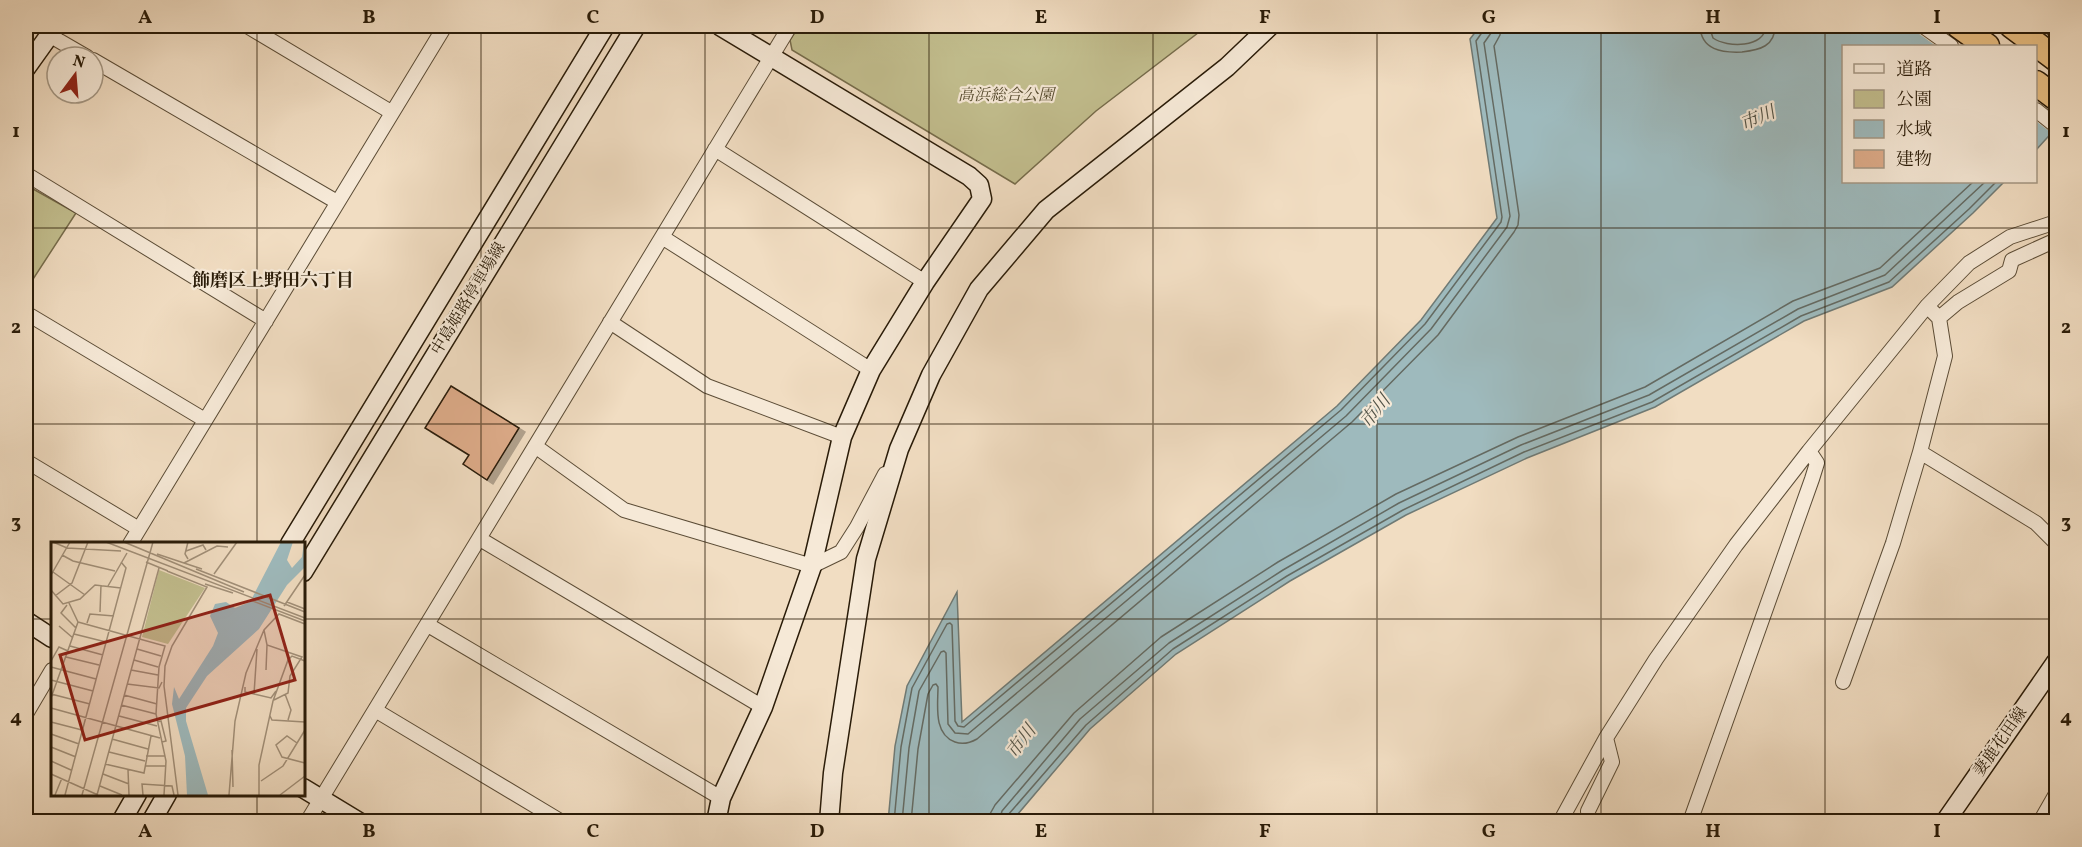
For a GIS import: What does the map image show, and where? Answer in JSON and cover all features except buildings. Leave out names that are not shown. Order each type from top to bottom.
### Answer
[{"type":"highway","points":[[1959,26],[1986,45]]},
{"type":"highway","points":[[2012,26],[2056,59]]},
{"type":"highway","points":[[2037,84],[2056,98]]},
{"type":"street","points":[[247,26],[391,112]]},
{"type":"street","points":[[131,542],[445,26]]},
{"type":"street","name":"中島姫路停車場線","points":[[291,542],[605,26]]},
{"type":"street","name":"中島姫路停車場線","points":[[304,570],[636,26]]},
{"type":"street","points":[[716,822],[721,798],[762,707],[812,566],[843,437],[871,370],[924,282],[982,199],[979,185],[969,176],[720,26]]},
{"type":"street","points":[[308,822],[790,26]]},
{"type":"street","points":[[535,446],[624,510],[812,566],[841,552],[899,449],[931,375],[979,289],[1046,210],[1227,67],[1270,26]]},
{"type":"street","points":[[1923,26],[1950,45]]},
{"type":"street","points":[[2049,26],[2056,32]]},
{"type":"street","points":[[26,68],[52,30],[71,45]]},
{"type":"street","points":[[105,67],[338,202]]},
{"type":"street","points":[[2037,111],[2056,126]]},
{"type":"street","points":[[715,149],[924,282]]},
{"type":"street","points":[[26,174],[266,321]]},
{"type":"street","points":[[1560,822],[1606,738],[1656,659],[1736,545],[1809,451],[1928,306],[1969,262],[2010,237],[2056,222]]},
{"type":"street","points":[[662,237],[871,370]]},
{"type":"street","points":[[1939,318],[1958,302],[2009,271],[2012,260],[2056,240]]},
{"type":"street","points":[[1842,682],[1893,543],[1946,356],[1939,318],[1928,306]]},
{"type":"street","points":[[26,313],[205,420]]},
{"type":"street","points":[[610,322],[707,386],[843,437]]},
{"type":"street","points":[[829,822],[833,772],[866,559],[899,449]]},
{"type":"street","points":[[1690,822],[1812,479],[1817,463],[1809,451]]},
{"type":"street","points":[[1920,452],[2036,523],[2056,543]]},
{"type":"street","points":[[26,461],[139,529]]},
{"type":"street","points":[[480,539],[762,707]]},
{"type":"street","points":[[26,621],[51,637]]},
{"type":"street","points":[[428,625],[721,798]]},
{"type":"street","name":"妻鹿花田線","points":[[1945,822],[2056,662]]},
{"type":"street","points":[[26,714],[51,672]]},
{"type":"street","points":[[375,710],[562,822]]},
{"type":"street","points":[[1589,822],[1588,811],[1612,762],[1606,738]]},
{"type":"street","points":[[304,789],[359,822]]},
{"type":"street","points":[[2040,822],[2056,794]]},
{"type":"street","points":[[121,822],[137,796]]},
{"type":"street","points":[[151,822],[166,796]]},
{"type":"green space","name":"高浜総合公園","points":[[799,26],[1207,26],[1096,111],[1015,184],[792,50],[790,40]]},
{"type":"green space","points":[[26,185],[76,213],[26,290]]},
{"type":"water","name":"市川","points":[[1480,26],[1718,26],[1726,30],[1793,26],[2056,26],[2056,128],[2037,149],[2037,45],[1842,45],[1842,183],[2003,183],[1892,287],[1804,321],[1655,407],[1527,458],[1406,515],[1290,581],[1176,654],[1090,729],[1012,821],[888,822],[895,746],[907,686],[957,592],[962,722],[1337,406],[1421,320],[1497,218],[1470,39]]},
{"type":"pier","points":[[1908,26],[2056,26],[2056,132],[2054,135],[2037,122],[2037,45],[1935,45]]},
{"type":"district","name":"飾磨区上野田六丁目","points":[[273,281]]}]
